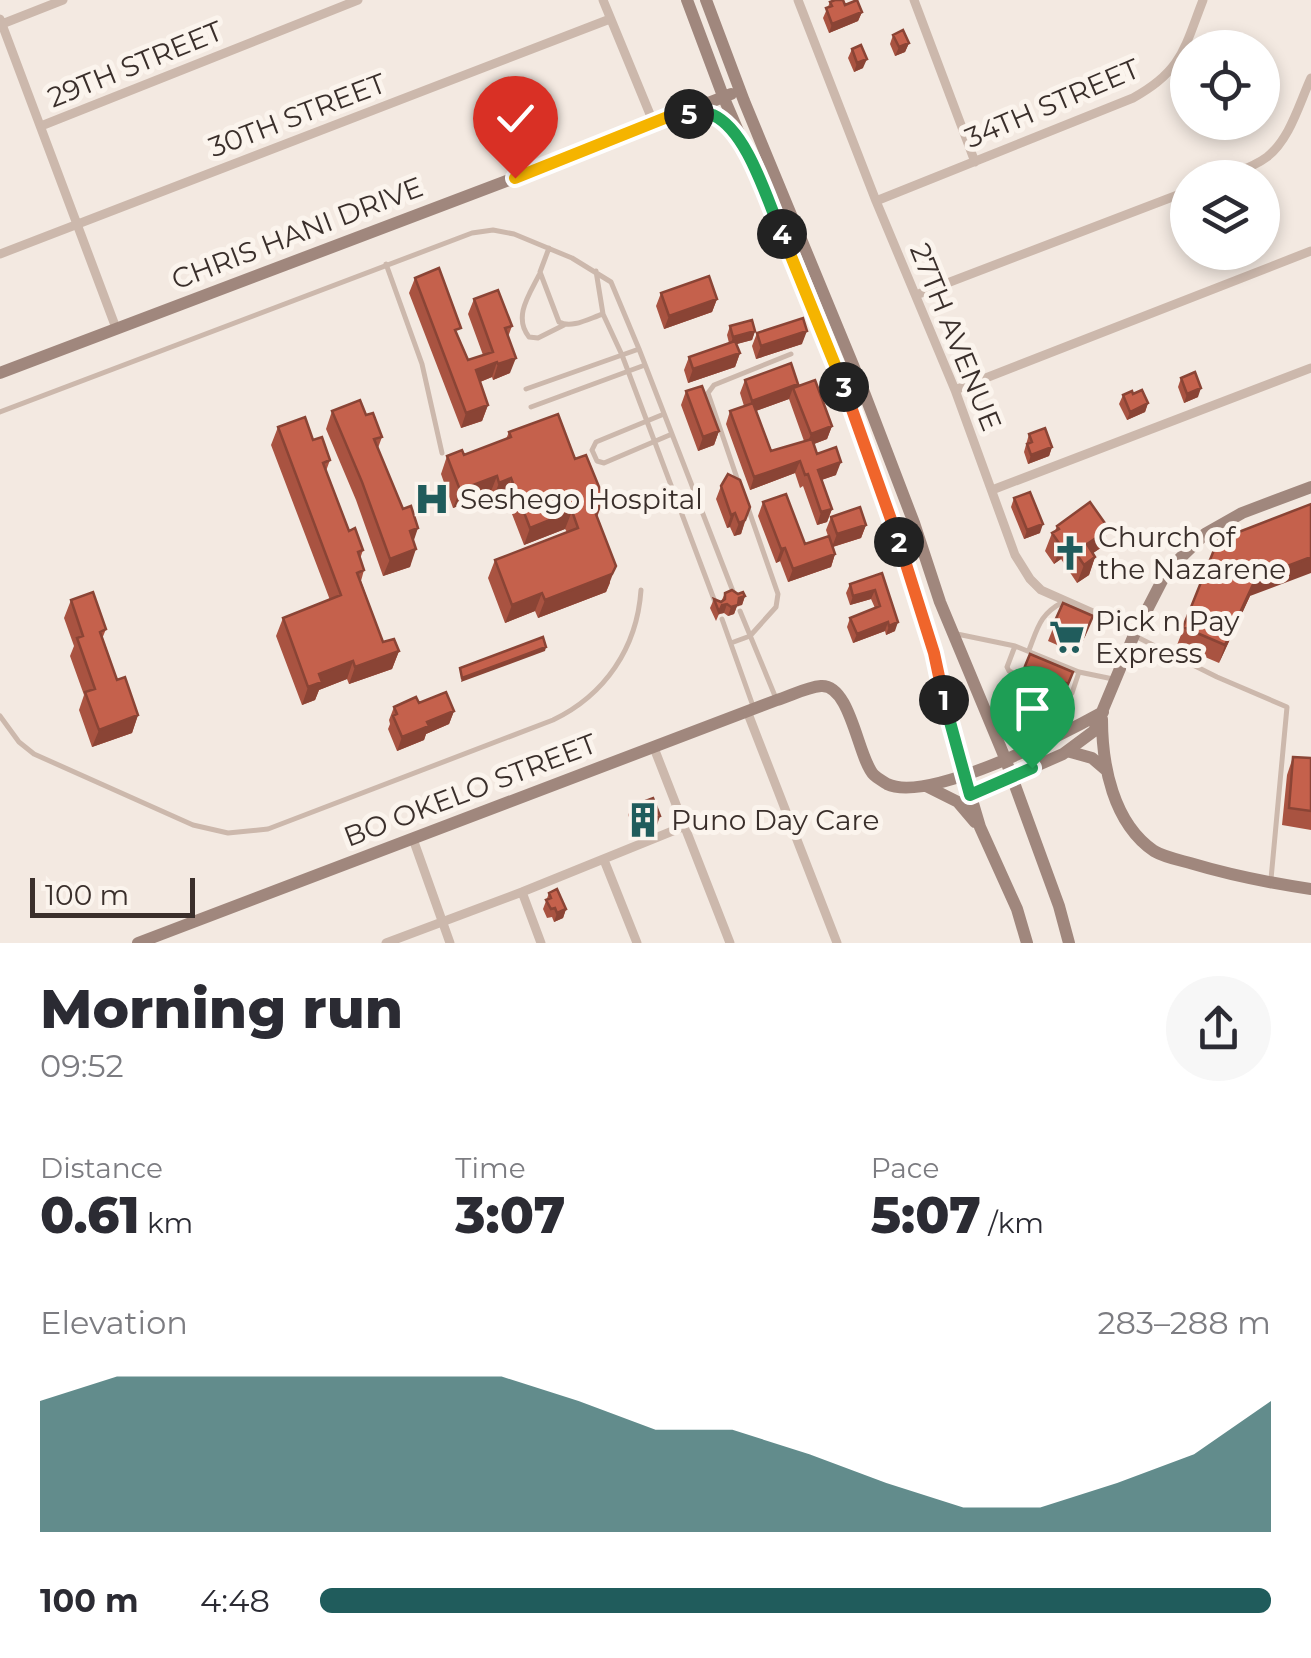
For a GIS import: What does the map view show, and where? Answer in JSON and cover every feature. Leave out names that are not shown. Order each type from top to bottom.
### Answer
[{"type":"street","points":[[64,0],[1,21],[116,328]]},
{"type":"street","name":"29TH STREET","points":[[41,126],[358,0]]},
{"type":"street","points":[[604,0],[654,124]]},
{"type":"street","points":[[687,0],[723,96],[821,325],[893,522],[934,653],[980,827],[1017,910],[1027,943]]},
{"type":"street","points":[[706,0],[860,382],[953,634],[1004,758],[1068,943]]},
{"type":"street","name":"27TH AVENUE","points":[[798,0],[876,201],[956,390],[1015,555],[1041,590],[1135,634]]},
{"type":"street","points":[[914,0],[975,162]]},
{"type":"street","name":"34TH STREET","points":[[876,201],[1156,86],[1181,56],[1203,0]]},
{"type":"street","name":"30TH STREET","points":[[0,254],[610,19]]},
{"type":"street","points":[[1262,160],[1284,137],[1311,78]]},
{"type":"street","name":"CHRIS HANI DRIVE","points":[[0,374],[740,90]]},
{"type":"street","points":[[670,116],[712,115],[743,144]]},
{"type":"street","points":[[916,295],[1170,198]]},
{"type":"street","points":[[956,390],[1311,252]]},
{"type":"street","points":[[992,490],[1311,368]]},
{"type":"street","points":[[970,795],[1067,751],[1094,730],[1166,571],[1205,534],[1242,513],[1311,487]]},
{"type":"street","name":"BO OKELO STREET","points":[[138,943],[821,686],[838,694],[845,705],[873,774],[890,786],[927,787]]},
{"type":"street","points":[[751,710],[836,943]]},
{"type":"street","points":[[927,787],[965,776],[1052,739],[1102,712]]},
{"type":"street","points":[[1102,712],[1106,770],[1130,827],[1143,842],[1158,853],[1213,870],[1311,889]]},
{"type":"street","points":[[654,748],[730,943]]},
{"type":"street","points":[[1067,751],[1092,758],[1106,770]]},
{"type":"street","points":[[927,787],[958,802],[980,827]]},
{"type":"street","points":[[386,943],[685,826]]},
{"type":"street","points":[[413,839],[450,943]]},
{"type":"street","points":[[604,860],[637,943]]},
{"type":"street","points":[[522,892],[541,943]]},
{"type":"lane","points":[[0,412],[472,233],[484,230],[514,234],[596,272],[615,290],[734,597]]},
{"type":"lane","points":[[549,248],[523,306],[523,330],[529,337],[538,338],[564,325],[603,314]]},
{"type":"lane","points":[[386,264],[422,364],[442,453]]},
{"type":"lane","points":[[540,272],[557,319],[564,325]]},
{"type":"lane","points":[[596,272],[603,314],[716,604]]},
{"type":"lane","points":[[526,389],[639,349]]},
{"type":"lane","points":[[740,488],[708,393],[714,385],[791,354]]},
{"type":"lane","points":[[531,407],[645,365]]},
{"type":"lane","points":[[664,414],[596,442],[592,450],[600,464],[672,434]]},
{"type":"lane","points":[[730,644],[750,636],[776,607],[778,594],[746,505]]},
{"type":"lane","points":[[0,716],[19,742],[34,754],[192,825],[228,834],[268,830],[576,709],[616,668],[637,621],[641,590]]},
{"type":"lane","points":[[1029,650],[1046,612],[1066,600]]},
{"type":"lane","points":[[740,611],[776,700]]},
{"type":"lane","points":[[722,619],[751,710]]},
{"type":"lane","points":[[953,634],[1015,646],[1079,672],[1116,680]]},
{"type":"lane","points":[[1135,634],[1218,678],[1287,707],[1271,882]]},
{"type":"lane","points":[[1015,646],[1008,667],[1012,674],[1064,696],[1072,693],[1079,672]]},
{"type":"building","points":[[835,0],[843,0],[845,5],[857,0],[862,12],[832,24],[826,8]]},
{"type":"building","points":[[903,30],[909,43],[899,47],[893,35]]},
{"type":"building","points":[[861,45],[867,59],[857,63],[852,49]]},
{"type":"building","points":[[439,268],[461,328],[455,330],[468,360],[493,352],[474,299],[498,290],[512,326],[505,328],[516,358],[476,370],[488,405],[466,413],[415,278]]},
{"type":"building","points":[[709,276],[717,299],[669,316],[661,293]]},
{"type":"building","points":[[803,318],[807,331],[761,346],[757,333]]},
{"type":"building","points":[[752,320],[755,331],[733,337],[730,326]]},
{"type":"building","points":[[735,341],[740,353],[693,369],[689,357]]},
{"type":"building","points":[[791,363],[798,384],[752,401],[745,380]]},
{"type":"building","points":[[1195,372],[1201,388],[1187,394],[1181,378]]},
{"type":"building","points":[[815,380],[832,426],[811,434],[793,388]]},
{"type":"building","points":[[702,386],[719,431],[703,437],[686,391]]},
{"type":"building","points":[[1142,390],[1148,403],[1130,412],[1123,395]]},
{"type":"building","points":[[360,400],[366,415],[373,413],[382,437],[374,439],[403,509],[411,506],[418,528],[410,531],[416,549],[390,559],[332,411]]},
{"type":"building","points":[[753,403],[771,451],[812,439],[817,454],[836,447],[841,462],[818,470],[832,509],[821,512],[800,461],[754,477],[730,411]]},
{"type":"building","points":[[558,414],[575,459],[586,455],[604,499],[592,504],[616,566],[612,574],[545,600],[542,593],[512,605],[495,560],[578,528],[572,511],[530,528],[511,478],[499,483],[497,476],[460,490],[447,456],[462,450],[464,455],[511,437],[509,432]]},
{"type":"building","points":[[305,417],[313,440],[322,437],[330,460],[323,463],[349,531],[355,528],[363,550],[358,552],[364,570],[357,573],[383,642],[394,639],[399,651],[355,667],[353,661],[319,674],[322,682],[308,687],[283,618],[341,595],[278,427]]},
{"type":"building","points":[[1045,428],[1052,447],[1031,455],[1029,434]]},
{"type":"building","points":[[728,474],[740,480],[750,507],[745,520],[739,523],[735,513],[731,515],[721,486]]},
{"type":"building","points":[[1030,492],[1043,524],[1027,530],[1014,498]]},
{"type":"building","points":[[786,494],[805,544],[829,536],[835,554],[793,569],[763,502]]},
{"type":"building","points":[[1090,502],[1109,529],[1087,544],[1095,557],[1084,565],[1068,541],[1061,546],[1052,533]]},
{"type":"building","points":[[1311,504],[1311,557],[1256,578],[1225,645],[1183,627],[1218,540]]},
{"type":"building","points":[[860,507],[866,525],[837,534],[831,517]]},
{"type":"building","points":[[882,573],[898,622],[857,634],[850,618],[880,606],[875,590],[853,596],[850,584]]},
{"type":"building","points":[[732,590],[745,596],[739,598],[738,605],[722,605],[719,612],[714,599],[721,602],[725,593]]},
{"type":"building","points":[[93,592],[106,629],[100,632],[117,680],[125,677],[138,715],[99,730],[85,692],[95,689],[77,638],[83,636],[71,600]]},
{"type":"building","points":[[1063,603],[1093,616],[1084,636],[1054,623]]},
{"type":"building","points":[[543,637],[546,647],[462,678],[460,668]]},
{"type":"building","points":[[1030,654],[1073,672],[1068,684],[1025,666]]},
{"type":"building","points":[[446,692],[454,711],[402,737],[393,716],[397,714],[394,707],[416,697],[419,703]]},
{"type":"building","points":[[1293,757],[1311,758],[1311,811],[1289,808]]},
{"type":"building","points":[[653,798],[660,816],[639,824],[632,806]]},
{"type":"building","points":[[557,889],[566,909],[557,913],[546,900]]},
{"type":"place","name":"Seshego Hospital","points":[[432,499]]},
{"type":"place","name":"Church of the Nazarene","points":[[1070,553]]},
{"type":"place","name":"Pick n Pay Express","points":[[1067,637]]},
{"type":"place","name":"Puno Day Care","points":[[643,820]]},
{"type":"route","points":[[515,178],[670,116],[712,115],[743,144],[821,325],[893,522],[934,653],[970,795],[1032,768]]}]
